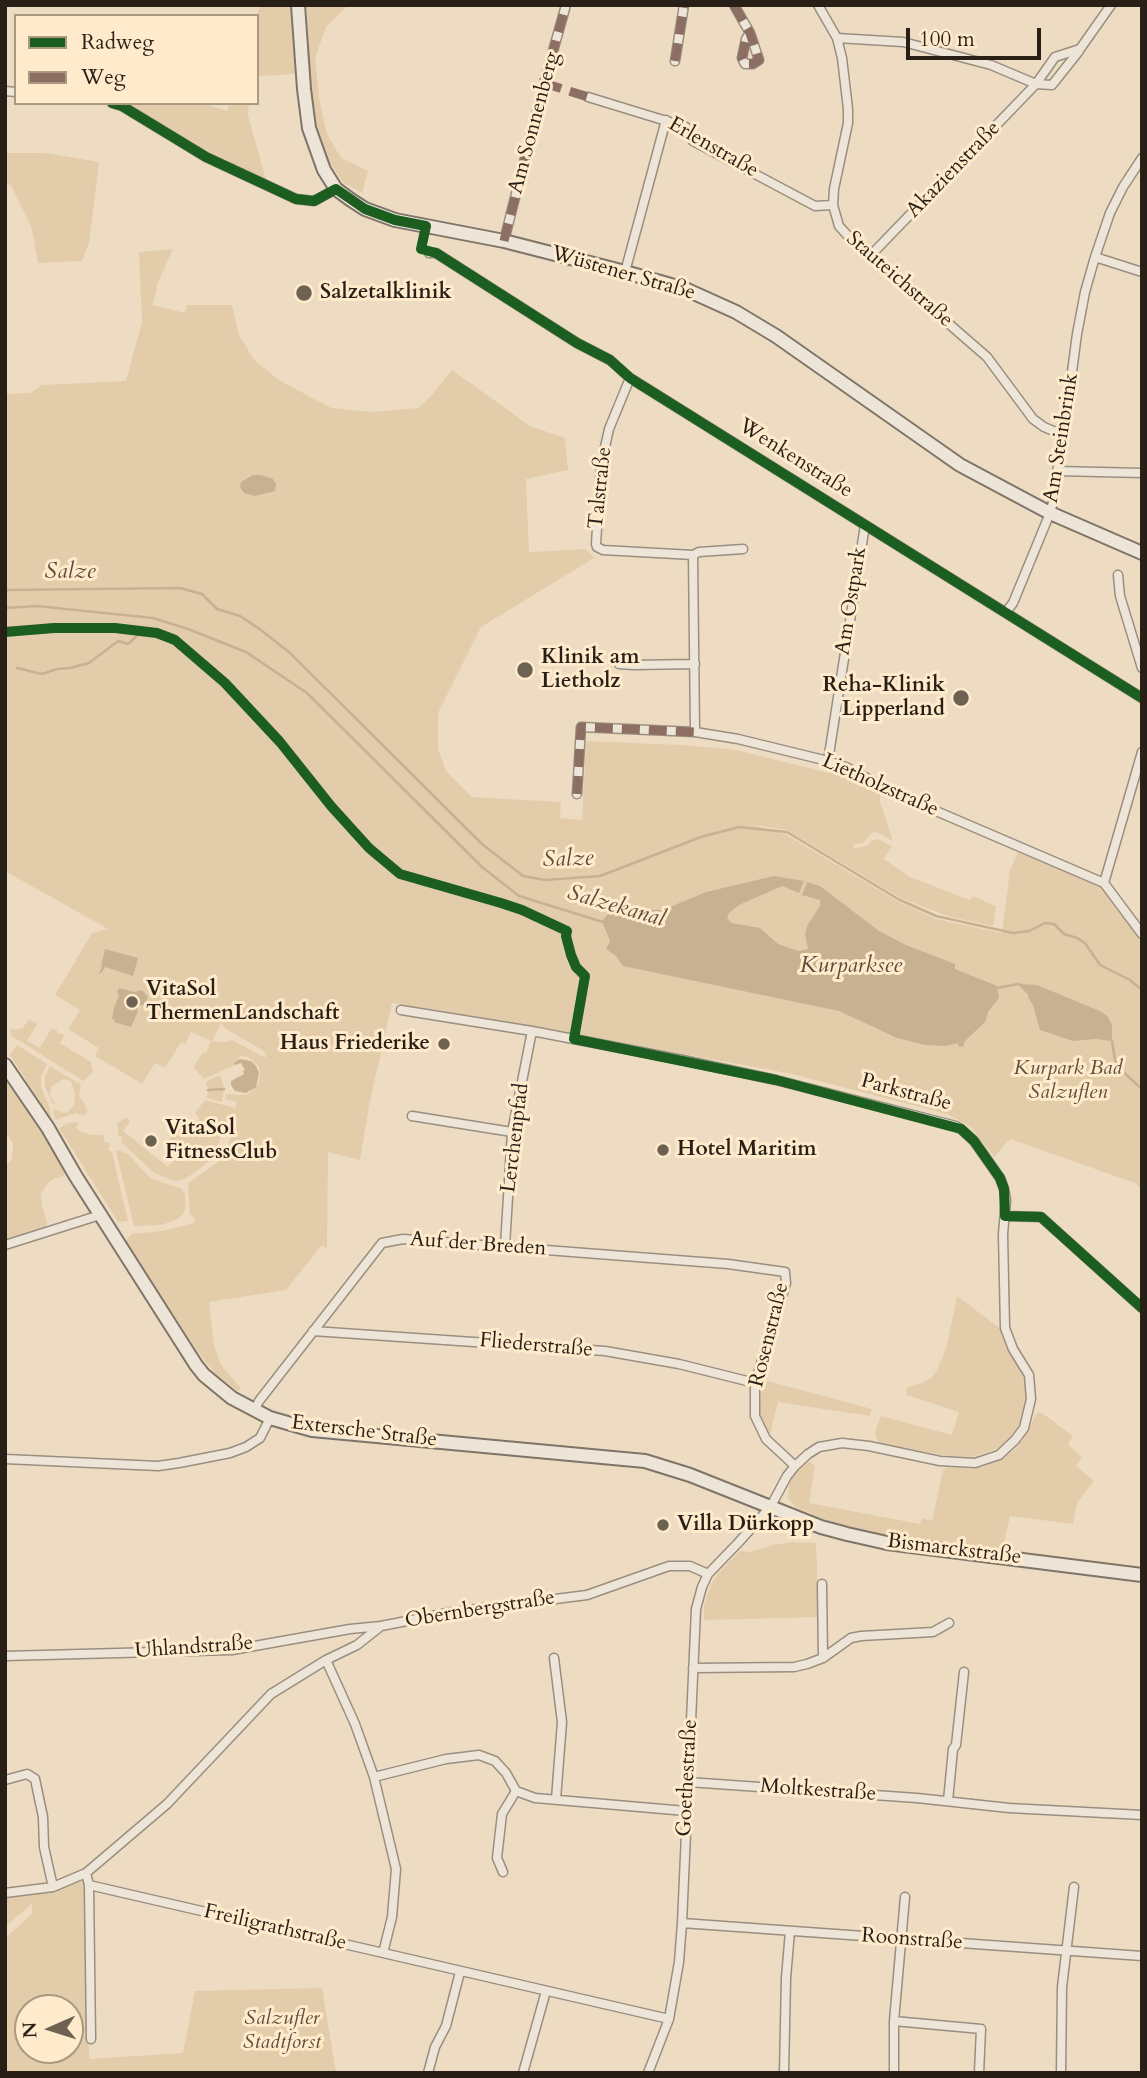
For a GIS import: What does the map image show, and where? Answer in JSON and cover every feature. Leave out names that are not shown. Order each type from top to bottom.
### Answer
[{"type":"main road","name":"Wüstener Straße","points":[[299,5],[309,128],[324,170],[336,189],[365,209],[395,220],[504,241],[685,289],[736,312],[776,336],[960,465],[1051,513],[1142,553]]},
{"type":"main road","name":"Extersche Straße","points":[[5,1065],[48,1128],[100,1215],[204,1376],[254,1411],[312,1430],[645,1461],[771,1506]]},
{"type":"main road","name":"Bismarckstraße","points":[[771,1506],[821,1527],[887,1543],[1142,1575]]},
{"type":"street","name":"Am Sonnenberg","points":[[504,241],[566,5]]},
{"type":"street","points":[[675,61],[684,5]]},
{"type":"street","points":[[734,5],[750,33]]},
{"type":"street","points":[[818,5],[837,38],[848,109],[848,123],[833,205]]},
{"type":"street","name":"Akazienstraße","points":[[1036,84],[1052,85],[1111,5]]},
{"type":"street","points":[[837,38],[903,41],[991,65],[1036,84]]},
{"type":"street","name":"Akazienstraße","points":[[871,256],[1036,84],[1055,57],[1080,49]]},
{"type":"street","name":"Erlenstraße","points":[[588,97],[686,127],[693,141],[815,205],[833,205]]},
{"type":"street","points":[[119,105],[206,157],[296,199],[314,201],[336,189]]},
{"type":"street","points":[[625,272],[666,120]]},
{"type":"street","name":"Am Steinbrink","points":[[1006,612],[1013,603],[1051,513],[1077,334],[1095,257],[1110,213],[1142,158]]},
{"type":"street","name":"Stauteichstraße","points":[[833,205],[839,226],[844,232],[987,357],[1033,419],[1061,434]]},
{"type":"street","name":"Wenkenstraße","points":[[429,253],[436,253],[577,343],[610,360],[629,378],[1142,698]]},
{"type":"street","points":[[1095,257],[1142,272]]},
{"type":"street","name":"Talstraße","points":[[629,378],[609,429],[600,465],[597,547],[603,550],[693,555],[699,552],[743,549]]},
{"type":"street","points":[[1057,471],[1142,472]]},
{"type":"street","name":"Am Ostpark","points":[[828,761],[865,525]]},
{"type":"street","points":[[693,555],[695,732]]},
{"type":"street","points":[[1118,575],[1120,596],[1142,668]]},
{"type":"street","points":[[619,664],[695,664]]},
{"type":"street","name":"Lietholzstraße","points":[[577,794],[581,727],[695,732],[738,738],[848,768],[901,796],[1104,883]]},
{"type":"street","points":[[1142,752],[1104,883],[1142,934]]},
{"type":"street","name":"Parkstraße","points":[[401,1010],[532,1031],[776,1080],[956,1126],[974,1141],[1000,1178],[1004,1189],[1005,1328],[1028,1375],[1031,1399],[1024,1428],[1016,1440],[999,1455],[975,1463],[940,1461],[842,1443],[819,1447],[795,1466]]},
{"type":"street","name":"Lerchenpfad","points":[[505,1245],[512,1132],[532,1031]]},
{"type":"street","points":[[412,1116],[512,1132]]},
{"type":"street","points":[[5,1245],[100,1215]]},
{"type":"street","points":[[1005,1216],[1041,1217],[1142,1308]]},
{"type":"street","name":"Auf der Breden","points":[[254,1411],[382,1242],[403,1239],[505,1245],[728,1264],[785,1272]]},
{"type":"street","name":"Rosenstraße","points":[[785,1272],[786,1283],[755,1383],[755,1416],[771,1444],[795,1466]]},
{"type":"street","name":"Fliederstraße","points":[[313,1331],[605,1351],[679,1364],[755,1383]]},
{"type":"street","points":[[5,1459],[158,1466],[178,1463],[246,1447],[260,1437],[270,1418]]},
{"type":"street","name":"Goethestraße","points":[[648,2073],[669,2019],[678,1962],[696,1609],[708,1574],[771,1506],[795,1466]]},
{"type":"street","name":"Obernbergstraße","points":[[5,1893],[53,1886],[86,1873],[167,1804],[271,1694],[326,1660],[357,1645],[381,1626],[453,1612],[587,1595],[669,1566],[690,1566],[708,1574]]},
{"type":"street","points":[[822,1584],[823,1658]]},
{"type":"street","points":[[693,1668],[794,1667],[823,1658],[851,1638],[933,1632],[949,1623]]},
{"type":"street","name":"Uhlandstraße","points":[[5,1656],[232,1650],[381,1626]]},
{"type":"street","points":[[554,1658],[562,1722],[556,1799]]},
{"type":"street","points":[[326,1660],[355,1724],[374,1777],[396,1869],[392,1917],[383,1953]]},
{"type":"street","points":[[948,1801],[964,1672]]},
{"type":"street","points":[[374,1777],[446,1759],[479,1755],[495,1761],[506,1773],[516,1791],[535,1798],[686,1811]]},
{"type":"street","points":[[5,1780],[27,1774],[35,1779],[43,1817],[44,1847],[53,1886]]},
{"type":"street","name":"Moltkestraße","points":[[688,1782],[1009,1808],[1142,1815]]},
{"type":"street","points":[[503,1872],[498,1858],[502,1814],[516,1791]]},
{"type":"street","points":[[86,1873],[89,1885],[91,2039]]},
{"type":"street","name":"Freiligrathstraße","points":[[89,1885],[669,2019]]},
{"type":"street","points":[[1060,2073],[1060,2025],[1074,1887]]},
{"type":"street","points":[[894,2073],[894,2021],[905,1897]]},
{"type":"street","name":"Roonstraße","points":[[682,1923],[1142,1956]]},
{"type":"street","points":[[784,2073],[790,1931]]},
{"type":"street","points":[[428,2073],[435,2046],[446,2026],[460,1972]]},
{"type":"street","points":[[523,2073],[546,1991]]},
{"type":"street","points":[[894,2021],[981,2029],[979,2073]]},
{"type":"green space","points":[[260,5],[293,5],[295,74],[259,76],[258,14]]},
{"type":"green space","points":[[309,5],[349,5],[326,27],[315,58],[319,97],[327,134],[341,158],[368,171],[362,193],[344,183],[330,164],[316,125],[309,66]]},
{"type":"green space","points":[[131,105],[208,105],[227,111],[229,105],[249,105],[247,112],[266,180],[204,149]]},
{"type":"green space","points":[[5,153],[45,153],[99,162],[89,243],[82,261],[38,263],[32,229],[11,185],[5,183]]},
{"type":"green space","name":"Kurpark Bad Salzuflen","points":[[173,249],[158,282],[153,305],[185,313],[187,305],[232,305],[239,335],[254,360],[279,380],[331,408],[373,412],[418,408],[452,370],[530,426],[565,438],[568,470],[526,479],[529,552],[586,549],[594,558],[481,627],[438,713],[438,749],[446,771],[472,797],[561,802],[560,818],[582,820],[586,741],[736,750],[829,773],[831,767],[859,776],[883,789],[880,802],[893,841],[874,831],[863,843],[854,844],[853,849],[878,839],[892,846],[884,859],[910,877],[970,900],[973,896],[996,906],[993,926],[951,917],[899,897],[787,830],[749,824],[785,834],[897,901],[936,919],[1002,933],[1010,870],[1019,850],[1097,882],[1142,940],[1142,1190],[1135,1183],[1010,1139],[994,1157],[971,1127],[947,1114],[792,1074],[392,1003],[360,1160],[328,1152],[327,1249],[322,1245],[286,1290],[209,1302],[214,1346],[221,1365],[241,1388],[238,1391],[215,1373],[125,1241],[132,1234],[195,1223],[190,1214],[188,1183],[240,1146],[238,1144],[227,1148],[233,1129],[225,1127],[213,1158],[187,1178],[175,1181],[154,1173],[121,1142],[123,1141],[121,1136],[119,1137],[117,1124],[126,1117],[130,1122],[123,1131],[168,1167],[180,1152],[168,1141],[173,1126],[187,1126],[200,1120],[195,1113],[205,1100],[235,1108],[237,1102],[226,1099],[226,1094],[250,1093],[258,1085],[259,1067],[248,1057],[240,1056],[235,1065],[204,1079],[193,1067],[203,1052],[206,1053],[211,1041],[191,1032],[185,1044],[181,1042],[165,1068],[155,1063],[142,1084],[95,1056],[99,1048],[68,1029],[80,1010],[55,995],[92,933],[108,929],[5,871],[5,394],[30,393],[42,385],[126,381],[142,322],[139,252]],"holes":[[[221,1023],[226,1029],[264,1051],[266,1058],[232,1040],[212,1041]]]},
{"type":"green space","points":[[29,1019],[37,1024],[27,1041],[40,1048],[52,1027],[65,1035],[60,1043],[91,1062],[93,1072],[83,1081],[12,1036],[10,1030],[23,1028]]},
{"type":"green space","points":[[17,1045],[47,1064],[41,1077],[41,1087],[51,1119],[10,1055]]},
{"type":"green space","points":[[50,1066],[81,1085],[79,1096],[88,1110],[84,1116],[76,1113],[55,1120],[53,1108],[63,1113],[68,1112],[74,1105],[75,1095],[71,1081],[63,1079],[51,1087],[50,1096],[56,1104],[52,1103],[45,1086],[45,1076]]},
{"type":"green space","points":[[5,1075],[22,1098],[63,1165],[65,1173],[47,1184],[41,1194],[46,1227],[5,1239],[5,1165],[12,1160],[13,1144],[5,1130]]},
{"type":"green space","points":[[220,1075],[224,1089],[222,1102],[206,1098],[209,1090],[205,1082]]},
{"type":"green space","points":[[71,1122],[79,1123],[76,1128],[80,1131],[103,1135],[105,1142],[109,1142],[108,1150],[112,1152],[128,1221],[118,1222],[59,1128]]},
{"type":"green space","points":[[116,1151],[128,1154],[150,1178],[182,1189],[185,1194],[183,1214],[176,1220],[161,1225],[134,1226]]},
{"type":"green space","points":[[957,1296],[1001,1329],[1008,1351],[1025,1381],[1026,1404],[1023,1417],[1007,1441],[996,1449],[972,1457],[949,1456],[880,1444],[875,1432],[881,1416],[952,1435],[959,1412],[907,1395],[906,1388],[924,1382],[937,1370],[946,1349]]},
{"type":"green space","points":[[764,1380],[872,1409],[870,1416],[778,1402],[770,1435],[763,1424],[760,1411]]},
{"type":"green space","points":[[1038,1412],[1073,1436],[1068,1444],[1082,1458],[1076,1466],[1094,1481],[1077,1503],[1073,1524],[1010,1516],[1002,1553],[866,1532],[838,1525],[796,1507],[788,1499],[793,1476],[803,1464],[810,1462],[815,1466],[809,1503],[920,1524],[922,1518],[932,1521],[943,1470],[946,1467],[973,1469],[1004,1458],[1016,1448]]},
{"type":"green space","points":[[792,1542],[816,1543],[819,1617],[704,1620],[704,1605],[711,1584],[740,1551],[751,1552]]},
{"type":"green space","name":"Salzufler Stadtforst","points":[[85,1880],[89,2059],[183,2053],[195,1991],[322,1988],[336,2073],[5,2073],[5,1938],[32,1914],[32,1904],[5,1927],[5,1897],[56,1890]]},
{"type":"water","points":[[253,475],[273,479],[276,484],[275,491],[255,496],[244,493],[240,487],[241,482]]},
{"type":"water","name":"Kurparksee","points":[[774,876],[804,881],[799,893],[782,886],[739,905],[729,913],[727,918],[731,923],[760,928],[778,944],[798,951],[808,949],[805,934],[820,906],[820,900],[802,895],[807,882],[820,886],[879,931],[955,964],[955,969],[997,986],[999,998],[988,1012],[985,1022],[965,1041],[963,1047],[958,1046],[958,1043],[946,1046],[925,1045],[897,1038],[839,1011],[623,966],[616,956],[606,949],[610,941],[602,921],[607,915],[633,910],[663,910],[706,892]]},
{"type":"water","points":[[105,949],[138,958],[133,976],[105,967],[99,973]]},
{"type":"water","points":[[1018,984],[1037,985],[1102,1012],[1112,1025],[1112,1041],[1073,1041],[1040,1030],[1033,1005]]},
{"type":"water","points":[[119,988],[134,992],[142,990],[148,997],[145,1004],[138,1006],[131,1027],[112,1019]]},
{"type":"water","points":[[239,1059],[251,1061],[259,1073],[256,1087],[246,1093],[235,1091],[231,1085],[231,1081],[244,1074],[241,1063],[234,1063]]},
{"type":"waterway","name":"Salze","points":[[5,590],[180,588],[202,594],[217,609],[240,616],[290,653],[482,844],[523,876],[545,880],[600,876],[701,837],[739,827],[787,832],[898,899],[936,916],[1013,933],[1029,931],[1045,923],[1054,924],[1064,934],[1085,943],[1100,965],[1130,980],[1142,990]]},
{"type":"waterway","name":"Salzekanal","points":[[5,608],[37,606],[153,618],[246,652],[307,693],[482,867],[519,896],[603,922]]},
{"type":"waterway","points":[[17,668],[42,674],[89,663],[118,641],[128,644],[138,635]]},
{"type":"waterway","name":"Salzekanal","points":[[997,988],[1021,985]]},
{"type":"waterway","name":"Salzekanal","points":[[1112,1041],[1119,1068],[1142,1089]]},
{"type":"waterway","points":[[208,1090],[224,1089]]},
{"type":"marked path","points":[[504,241],[566,5]]},
{"type":"marked path","points":[[675,61],[684,5]]},
{"type":"marked path","points":[[734,5],[750,33],[759,60],[753,64],[745,64],[742,58],[750,33]]},
{"type":"marked path","points":[[544,83],[588,97]]},
{"type":"marked path","points":[[577,794],[581,727],[695,732]]},
{"type":"cycle path","points":[[119,105],[206,157],[296,199],[314,201],[336,189],[365,209],[395,220],[426,226],[421,249],[436,253],[577,343],[610,360],[630,378],[1142,698]]},
{"type":"cycle path","points":[[5,632],[54,628],[115,628],[157,633],[175,640],[225,683],[280,742],[369,848],[400,874],[522,910],[567,931],[571,955],[576,967],[585,976],[574,1039],[776,1080],[961,1129],[974,1141],[1000,1178],[1004,1189],[1005,1216],[1041,1217],[1142,1308]]},
{"type":"place","name":"Salzetalklinik","points":[[304,293]]},
{"type":"place","name":"Klinik am Lietholz","points":[[525,670]]},
{"type":"place","name":"Reha-Klinik Lipperland","points":[[961,698]]},
{"type":"place","name":"VitaSol ThermenLandschaft","points":[[132,1002]]},
{"type":"place","name":"Haus Friederike","points":[[444,1044]]},
{"type":"place","name":"VitaSol FitnessClub","points":[[151,1141]]},
{"type":"place","name":"Hotel Maritim","points":[[663,1150]]},
{"type":"place","name":"Villa Dürkopp","points":[[663,1525]]}]
